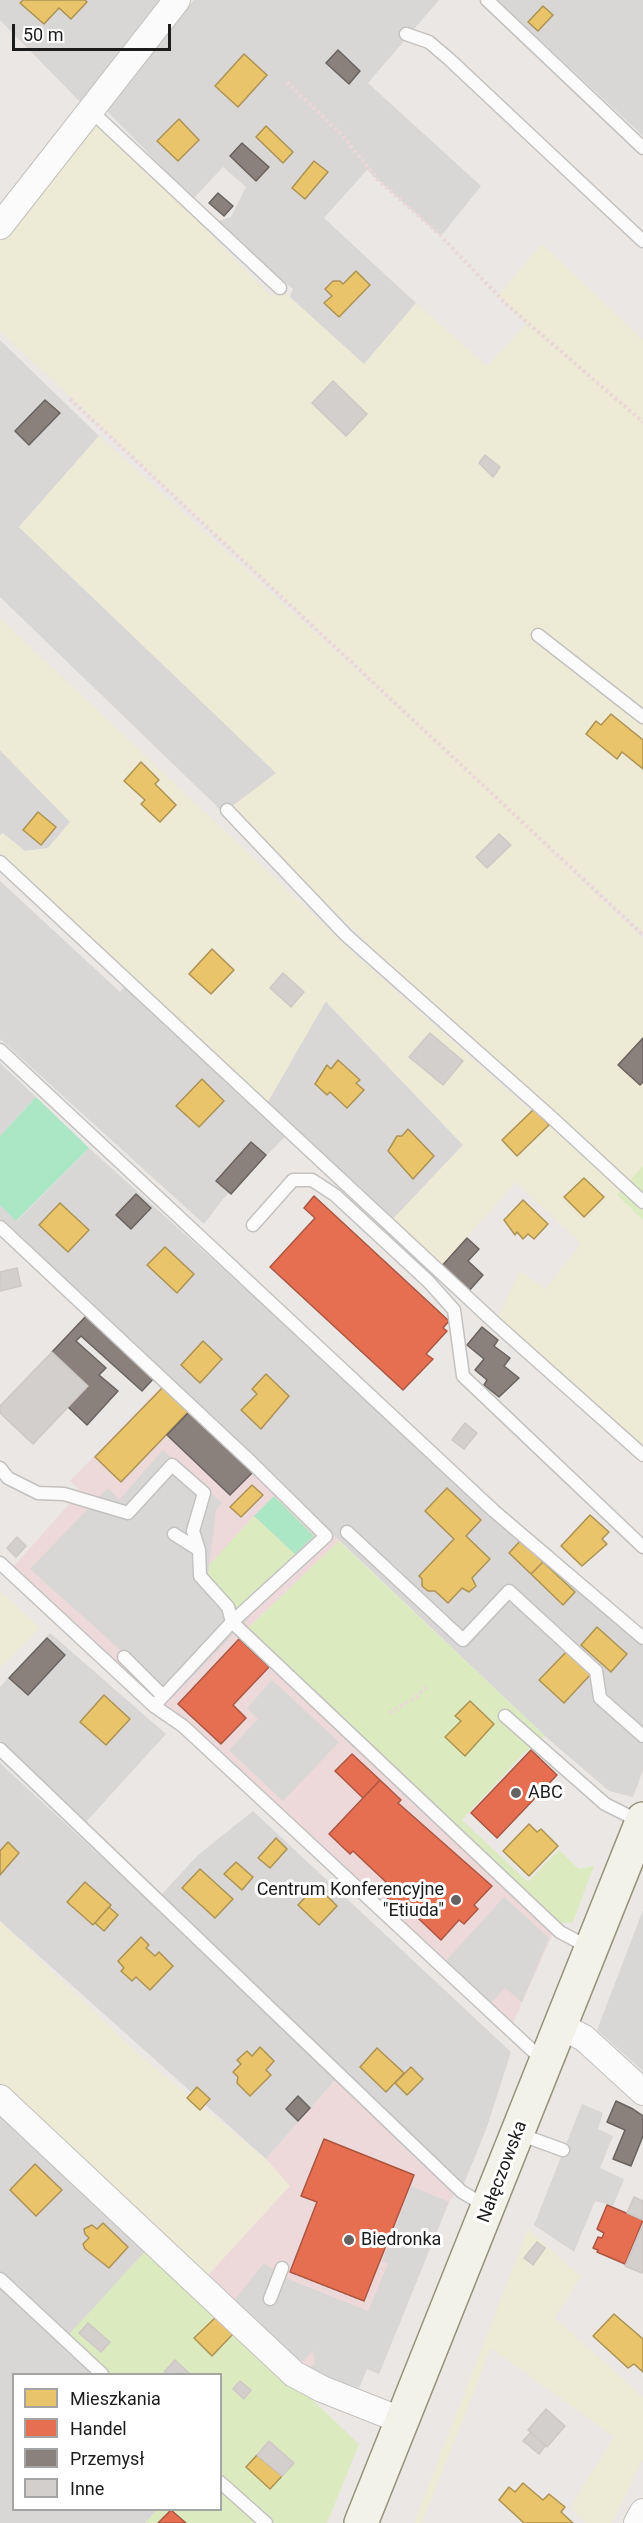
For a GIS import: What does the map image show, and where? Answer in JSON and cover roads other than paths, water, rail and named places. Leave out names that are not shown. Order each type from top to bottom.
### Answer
[{"type":"main road","name":"Nałęczowska","points":[[361,2523],[643,1822]]},
{"type":"street","points":[[0,226],[177,0]]},
{"type":"street","points":[[561,2026],[584,2038],[643,2092]]},
{"type":"street","points":[[0,2098],[294,2374],[322,2389],[403,2421]]},
{"type":"street","points":[[638,2523],[643,2511]]},
{"type":"lane","points":[[487,0],[643,148]]},
{"type":"lane","points":[[406,34],[429,42],[449,59],[643,241]]},
{"type":"lane","points":[[90,110],[280,288]]},
{"type":"lane","points":[[538,635],[643,717]]},
{"type":"lane","points":[[228,810],[346,935],[643,1202]]},
{"type":"lane","points":[[0,862],[495,1323],[643,1455]]},
{"type":"lane","points":[[0,1050],[494,1511],[643,1638]]},
{"type":"lane","points":[[253,1225],[293,1180],[312,1180],[335,1195],[429,1282],[454,1310],[463,1376],[643,1547]]},
{"type":"lane","points":[[0,1227],[252,1463],[326,1536],[232,1622],[154,1706]]},
{"type":"lane","points":[[0,1468],[8,1478],[38,1493],[64,1494],[128,1513],[172,1465],[204,1493],[193,1531],[199,1550],[200,1576],[228,1607],[232,1622],[560,1932],[591,1948]]},
{"type":"lane","points":[[347,1532],[463,1640],[509,1591],[596,1671],[600,1698],[643,1736]]},
{"type":"lane","points":[[174,1534],[199,1550]]},
{"type":"lane","points":[[0,1563],[154,1706],[183,1726],[534,2052],[548,2057]]},
{"type":"lane","points":[[124,1657],[163,1696]]},
{"type":"lane","points":[[504,1716],[598,1798],[643,1822]]},
{"type":"lane","points":[[0,1749],[462,2192],[489,2208]]},
{"type":"lane","points":[[518,2133],[563,2150]]},
{"type":"lane","points":[[270,2300],[286,2271]]},
{"type":"lane","points":[[0,2279],[101,2373]]},
{"type":"lane","points":[[222,2484],[266,2523]]},
{"type":"place","name":"ABC","points":[[516,1793]]},
{"type":"place","name":"Centrum Konferencyjne \"Etiuda\"","points":[[456,1900]]},
{"type":"place","name":"Biedronka","points":[[349,2240]]}]
